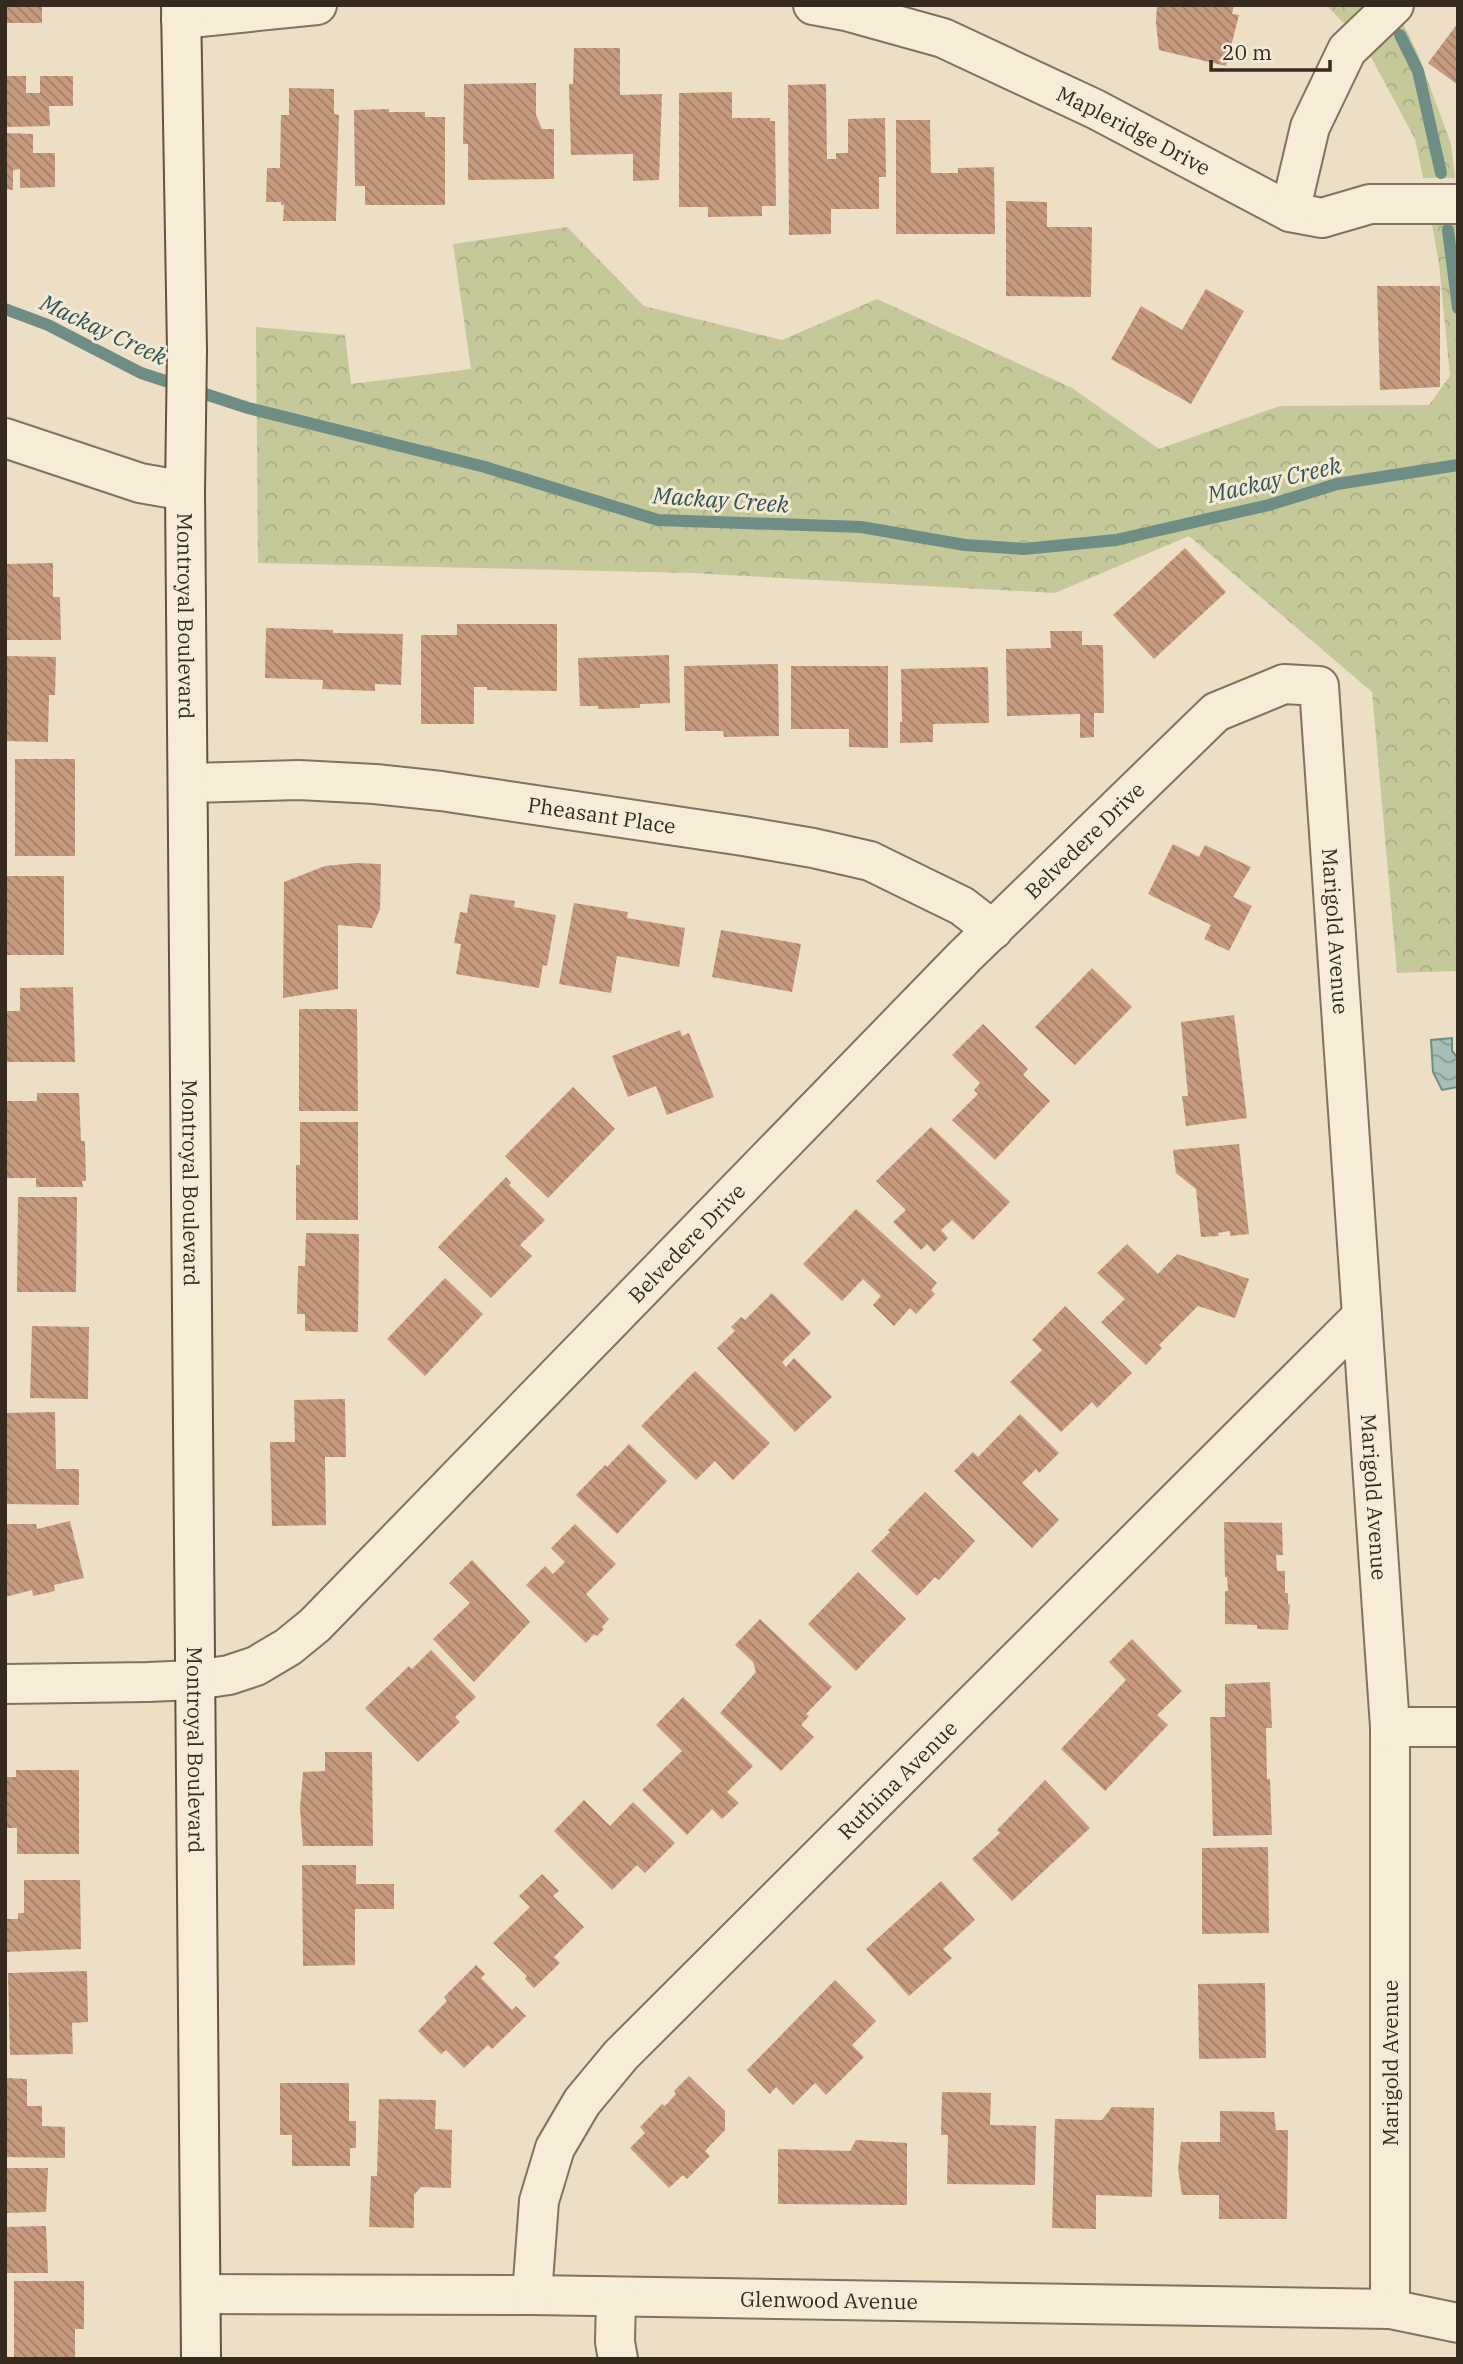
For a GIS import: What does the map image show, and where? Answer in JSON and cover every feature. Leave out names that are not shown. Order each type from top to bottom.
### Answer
[{"type":"street","points":[[181,12],[317,5]]},
{"type":"street","name":"Mapleridge Drive","points":[[813,5],[846,11],[943,38],[1095,108],[1290,212],[1322,218],[1370,204],[1458,204]]},
{"type":"street","points":[[1290,212],[1310,127],[1348,50],[1394,5]]},
{"type":"street","name":"Montroyal Boulevard","points":[[181,12],[187,350],[185,491],[201,2359]]},
{"type":"street","points":[[5,438],[140,483],[185,491]]},
{"type":"street","name":"Belvedere Drive","points":[[5,1684],[195,1680],[229,1675],[256,1666],[288,1647],[315,1625],[955,966],[1216,712],[1284,684],[1319,686]]},
{"type":"street","name":"Marigold Avenue","points":[[1319,686],[1390,1727],[1390,2309]]},
{"type":"street","name":"Pheasant Place","points":[[189,783],[299,780],[414,789],[813,848],[870,861],[962,906],[993,930]]},
{"type":"street","name":"Ruthina Avenue","points":[[532,2295],[539,2201],[555,2148],[582,2102],[621,2055],[1362,1316]]},
{"type":"street","points":[[1390,1727],[1458,1727]]},
{"type":"street","name":"Glenwood Avenue","points":[[201,2294],[532,2295],[1390,2309],[1458,2323]]},
{"type":"street","points":[[616,2297],[615,2342],[618,2359]]},
{"type":"green space","points":[[1326,5],[1394,5],[1418,54],[1451,144],[1455,178],[1423,178],[1415,139],[1364,44]]},
{"type":"green space","points":[[1431,219],[1458,219],[1458,971],[1397,973],[1372,692],[1189,536],[1055,593],[691,573],[258,563],[256,327],[345,335],[351,384],[471,369],[453,244],[567,227],[644,306],[782,340],[877,299],[1072,388],[1159,449],[1280,406],[1429,405],[1450,376],[1439,264]]},
{"type":"water","points":[[1452,1038],[1452,1051],[1458,1058],[1458,1087],[1442,1090],[1433,1072],[1431,1040]]},
{"type":"building","points":[[5,5],[42,5],[42,23],[5,23]]},
{"type":"building","points":[[1157,5],[1234,5],[1232,14],[1239,15],[1226,66],[1159,50]]},
{"type":"building","points":[[1458,23],[1458,85],[1428,63]]},
{"type":"building","points":[[574,48],[620,48],[620,95],[662,94],[659,180],[633,181],[633,154],[571,155],[569,84],[573,84]]},
{"type":"building","points":[[5,76],[26,76],[26,93],[40,93],[40,76],[73,76],[73,106],[49,106],[50,126],[5,127]]},
{"type":"building","points":[[536,83],[536,115],[542,129],[554,129],[554,179],[468,180],[468,144],[463,144],[464,84]]},
{"type":"building","points":[[826,84],[827,159],[836,159],[836,153],[848,153],[848,119],[885,118],[886,177],[879,177],[879,209],[831,209],[831,234],[789,235],[788,85]]},
{"type":"building","points":[[289,88],[334,89],[334,114],[339,115],[336,221],[283,221],[284,205],[281,205],[281,202],[266,202],[267,168],[280,168],[281,115],[289,115]]},
{"type":"building","points":[[732,92],[732,118],[770,118],[770,121],[775,121],[776,206],[762,206],[762,216],[708,217],[708,207],[679,207],[679,93]]},
{"type":"building","points":[[389,109],[389,112],[425,112],[425,117],[445,117],[445,205],[365,205],[365,186],[355,186],[354,110]]},
{"type":"building","points":[[896,120],[930,120],[931,173],[958,173],[958,168],[994,167],[995,234],[896,234]]},
{"type":"building","points":[[5,133],[33,134],[33,153],[55,153],[55,187],[20,188],[20,169],[13,170],[13,190],[5,189]]},
{"type":"building","points":[[1006,201],[1047,202],[1047,227],[1092,227],[1091,297],[1006,296]]},
{"type":"building","points":[[1377,286],[1440,286],[1440,387],[1380,390]]},
{"type":"building","points":[[1206,289],[1244,311],[1191,404],[1111,359],[1141,306],[1182,330]]},
{"type":"building","points":[[1185,548],[1226,592],[1154,659],[1113,615]]},
{"type":"building","points":[[53,563],[53,597],[60,597],[61,640],[5,640],[5,564]]},
{"type":"building","points":[[457,624],[557,624],[557,691],[487,690],[487,687],[474,687],[474,724],[421,724],[421,635],[457,635]]},
{"type":"building","points":[[266,628],[403,634],[401,685],[375,684],[375,691],[322,689],[323,680],[265,678]]},
{"type":"building","points":[[1050,631],[1082,631],[1082,645],[1103,645],[1104,713],[1094,713],[1094,737],[1080,738],[1080,714],[1007,716],[1006,649],[1051,648]]},
{"type":"building","points":[[669,655],[670,703],[640,704],[640,708],[598,709],[598,706],[580,706],[578,658]]},
{"type":"building","points":[[5,656],[56,657],[55,695],[49,695],[48,742],[5,741]]},
{"type":"building","points":[[778,664],[779,736],[724,737],[723,731],[685,731],[684,666]]},
{"type":"building","points":[[791,666],[888,666],[888,748],[849,747],[849,729],[791,729]]},
{"type":"building","points":[[988,667],[989,723],[933,724],[933,742],[900,743],[901,669]]},
{"type":"building","points":[[15,759],[75,759],[75,856],[15,856]]},
{"type":"building","points":[[1173,844],[1199,857],[1205,845],[1251,867],[1233,897],[1252,906],[1229,951],[1204,939],[1211,925],[1148,894]]},
{"type":"building","points":[[381,864],[380,909],[372,928],[338,925],[338,989],[283,998],[284,882],[325,866]]},
{"type":"building","points":[[5,876],[64,876],[64,955],[5,955]]},
{"type":"building","points":[[470,894],[515,901],[514,907],[556,915],[547,966],[543,965],[539,988],[456,974],[461,944],[454,943],[460,912],[467,913]]},
{"type":"building","points":[[574,903],[628,912],[627,918],[685,928],[679,967],[617,956],[611,993],[559,984]]},
{"type":"building","points":[[721,930],[801,944],[792,992],[712,977]]},
{"type":"building","points":[[1092,968],[1132,1007],[1075,1065],[1035,1027]]},
{"type":"building","points":[[73,987],[75,1062],[5,1062],[5,1011],[20,1011],[20,988]]},
{"type":"building","points":[[299,1009],[357,1009],[358,1111],[299,1111]]},
{"type":"building","points":[[1234,1015],[1247,1118],[1186,1126],[1182,1096],[1188,1096],[1181,1022]]},
{"type":"building","points":[[983,1024],[1028,1069],[1023,1075],[1050,1101],[995,1160],[952,1120],[978,1094],[974,1090],[980,1083],[952,1055]]},
{"type":"building","points":[[680,1030],[682,1036],[689,1033],[714,1097],[667,1115],[656,1086],[628,1097],[612,1056]]},
{"type":"building","points":[[573,1087],[615,1129],[548,1198],[505,1156]]},
{"type":"building","points":[[37,1093],[79,1093],[81,1141],[85,1141],[86,1181],[82,1181],[83,1187],[36,1187],[36,1178],[5,1178],[5,1101],[37,1101]]},
{"type":"building","points":[[300,1122],[358,1122],[358,1220],[296,1220],[296,1165],[300,1165]]},
{"type":"building","points":[[931,1127],[1010,1202],[973,1240],[952,1220],[941,1230],[948,1238],[934,1252],[927,1244],[921,1250],[893,1222],[906,1210],[876,1181]]},
{"type":"building","points":[[1239,1144],[1249,1234],[1230,1236],[1230,1231],[1218,1233],[1219,1236],[1201,1237],[1196,1189],[1176,1173],[1173,1150]]},
{"type":"building","points":[[506,1177],[511,1183],[509,1185],[545,1220],[520,1245],[532,1256],[491,1298],[438,1247]]},
{"type":"building","points":[[18,1197],[77,1197],[76,1292],[17,1292]]},
{"type":"building","points":[[856,1209],[937,1283],[931,1290],[935,1294],[916,1314],[910,1308],[894,1326],[873,1305],[881,1296],[863,1279],[842,1301],[803,1264]]},
{"type":"building","points":[[306,1233],[359,1234],[358,1332],[305,1331],[305,1314],[297,1314],[298,1266],[305,1266]]},
{"type":"building","points":[[1127,1244],[1158,1274],[1177,1254],[1249,1279],[1235,1318],[1198,1306],[1159,1345],[1162,1348],[1146,1365],[1101,1322],[1125,1299],[1097,1273]]},
{"type":"building","points":[[445,1278],[483,1314],[425,1376],[387,1339]]},
{"type":"building","points":[[772,1293],[811,1333],[782,1362],[786,1367],[794,1358],[832,1397],[795,1432],[717,1348],[735,1331],[731,1327],[741,1317],[745,1320]]},
{"type":"building","points":[[1065,1306],[1132,1373],[1097,1408],[1092,1402],[1061,1432],[1010,1382],[1042,1350],[1032,1340]]},
{"type":"building","points":[[32,1326],[89,1327],[88,1399],[30,1398]]},
{"type":"building","points":[[695,1371],[770,1443],[733,1480],[715,1461],[696,1480],[641,1426]]},
{"type":"building","points":[[345,1399],[346,1457],[325,1457],[326,1525],[272,1526],[270,1442],[295,1442],[294,1400]]},
{"type":"building","points":[[55,1412],[56,1469],[79,1469],[79,1505],[5,1504],[5,1413]]},
{"type":"building","points":[[1020,1414],[1059,1453],[1039,1473],[1036,1469],[1022,1483],[1059,1520],[1032,1548],[954,1471],[973,1452],[978,1457]]},
{"type":"building","points":[[629,1444],[667,1481],[617,1534],[576,1495]]},
{"type":"building","points":[[925,1492],[975,1541],[939,1580],[935,1577],[917,1596],[871,1551]]},
{"type":"building","points":[[70,1521],[84,1578],[54,1585],[55,1591],[33,1596],[32,1590],[5,1597],[5,1524],[36,1524],[37,1529]]},
{"type":"building","points":[[1224,1522],[1282,1523],[1283,1555],[1276,1555],[1277,1571],[1285,1571],[1285,1593],[1288,1593],[1288,1605],[1290,1604],[1288,1630],[1225,1624],[1225,1591],[1228,1591],[1225,1577]]},
{"type":"building","points":[[575,1524],[616,1564],[586,1594],[609,1619],[602,1627],[604,1629],[597,1636],[594,1634],[586,1643],[526,1585],[545,1566],[553,1574],[565,1562],[551,1548]]},
{"type":"building","points":[[472,1560],[530,1622],[474,1682],[433,1639],[470,1603],[449,1583]]},
{"type":"building","points":[[858,1572],[906,1619],[856,1671],[808,1624]]},
{"type":"building","points":[[760,1619],[832,1687],[806,1714],[809,1716],[801,1725],[814,1737],[781,1771],[720,1713],[756,1672],[753,1662],[735,1645]]},
{"type":"building","points":[[1132,1639],[1182,1691],[1157,1715],[1168,1725],[1105,1791],[1061,1749],[1126,1680],[1109,1662]]},
{"type":"building","points":[[431,1650],[476,1697],[455,1717],[460,1722],[418,1762],[365,1708],[409,1666],[412,1669]]},
{"type":"building","points":[[1270,1682],[1272,1728],[1266,1728],[1272,1835],[1213,1836],[1210,1717],[1225,1717],[1225,1684]]},
{"type":"building","points":[[683,1697],[753,1766],[727,1792],[739,1803],[722,1819],[712,1809],[687,1835],[642,1790],[682,1751],[656,1725]]},
{"type":"building","points":[[325,1752],[372,1752],[373,1846],[303,1846],[300,1808],[303,1772],[325,1771]]},
{"type":"building","points":[[16,1770],[79,1770],[79,1854],[17,1854],[17,1828],[5,1828],[5,1777],[16,1777]]},
{"type":"building","points":[[1045,1780],[1090,1828],[1012,1901],[972,1859],[1000,1833],[997,1830]]},
{"type":"building","points":[[584,1800],[610,1826],[633,1802],[675,1843],[645,1873],[637,1865],[612,1890],[554,1831]]},
{"type":"building","points":[[1268,1847],[1269,1933],[1202,1934],[1202,1848]]},
{"type":"building","points":[[302,1865],[356,1865],[356,1884],[394,1884],[394,1909],[355,1909],[355,1965],[303,1966]]},
{"type":"building","points":[[542,1874],[559,1891],[553,1896],[584,1927],[554,1957],[560,1963],[534,1988],[525,1979],[527,1976],[493,1943],[530,1907],[519,1896]]},
{"type":"building","points":[[24,1880],[80,1880],[81,1949],[5,1952],[5,1919],[18,1919],[18,1913],[24,1913]]},
{"type":"building","points":[[941,1881],[975,1920],[943,1949],[952,1958],[909,1996],[866,1949]]},
{"type":"building","points":[[476,1965],[485,1974],[481,1978],[512,2010],[516,2006],[526,2016],[492,2049],[488,2045],[464,2068],[446,2050],[441,2054],[418,2031],[447,2001],[444,1997]]},
{"type":"building","points":[[87,1971],[88,2022],[72,2023],[73,2054],[10,2055],[8,1973]]},
{"type":"building","points":[[835,1980],[876,2021],[852,2045],[864,2057],[826,2095],[815,2083],[793,2105],[776,2087],[770,2094],[747,2070]]},
{"type":"building","points":[[1265,1983],[1266,2058],[1199,2059],[1198,1984]]},
{"type":"building","points":[[689,2076],[725,2111],[725,2130],[705,2151],[710,2156],[687,2179],[683,2175],[669,2188],[630,2148],[645,2133],[640,2127],[662,2104],[665,2106],[676,2094],[674,2091]]},
{"type":"building","points":[[5,2078],[27,2079],[27,2106],[42,2106],[42,2126],[65,2127],[65,2158],[5,2157]]},
{"type":"building","points":[[280,2083],[349,2083],[349,2121],[356,2121],[356,2148],[350,2148],[350,2166],[292,2166],[292,2135],[280,2135]]},
{"type":"building","points":[[942,2092],[991,2093],[990,2125],[1036,2126],[1035,2185],[947,2184],[948,2135],[941,2135]]},
{"type":"building","points":[[379,2099],[436,2100],[435,2129],[452,2130],[451,2188],[421,2187],[414,2195],[414,2228],[369,2227],[371,2176],[377,2176]]},
{"type":"building","points":[[1112,2107],[1154,2108],[1152,2197],[1096,2195],[1096,2229],[1052,2228],[1055,2119],[1102,2120]]},
{"type":"building","points":[[1220,2111],[1274,2112],[1276,2130],[1288,2130],[1287,2219],[1219,2219],[1219,2195],[1182,2195],[1178,2169],[1181,2142],[1220,2142]]},
{"type":"building","points":[[856,2140],[907,2143],[907,2205],[778,2204],[778,2149],[850,2151]]},
{"type":"building","points":[[5,2168],[48,2168],[46,2212],[5,2213]]},
{"type":"building","points":[[46,2226],[48,2273],[5,2273],[5,2227]]},
{"type":"building","points":[[14,2281],[84,2281],[84,2329],[75,2329],[75,2359],[14,2359]]},
{"type":"waterway","points":[[1400,35],[1418,71],[1441,173]]},
{"type":"waterway","points":[[1448,230],[1458,308]]},
{"type":"waterway","name":"Mackay Creek","points":[[5,309],[48,325],[141,373],[248,408],[485,467],[658,520],[861,527],[965,545],[1024,549],[1116,540],[1269,505],[1337,484],[1458,465]]}]
